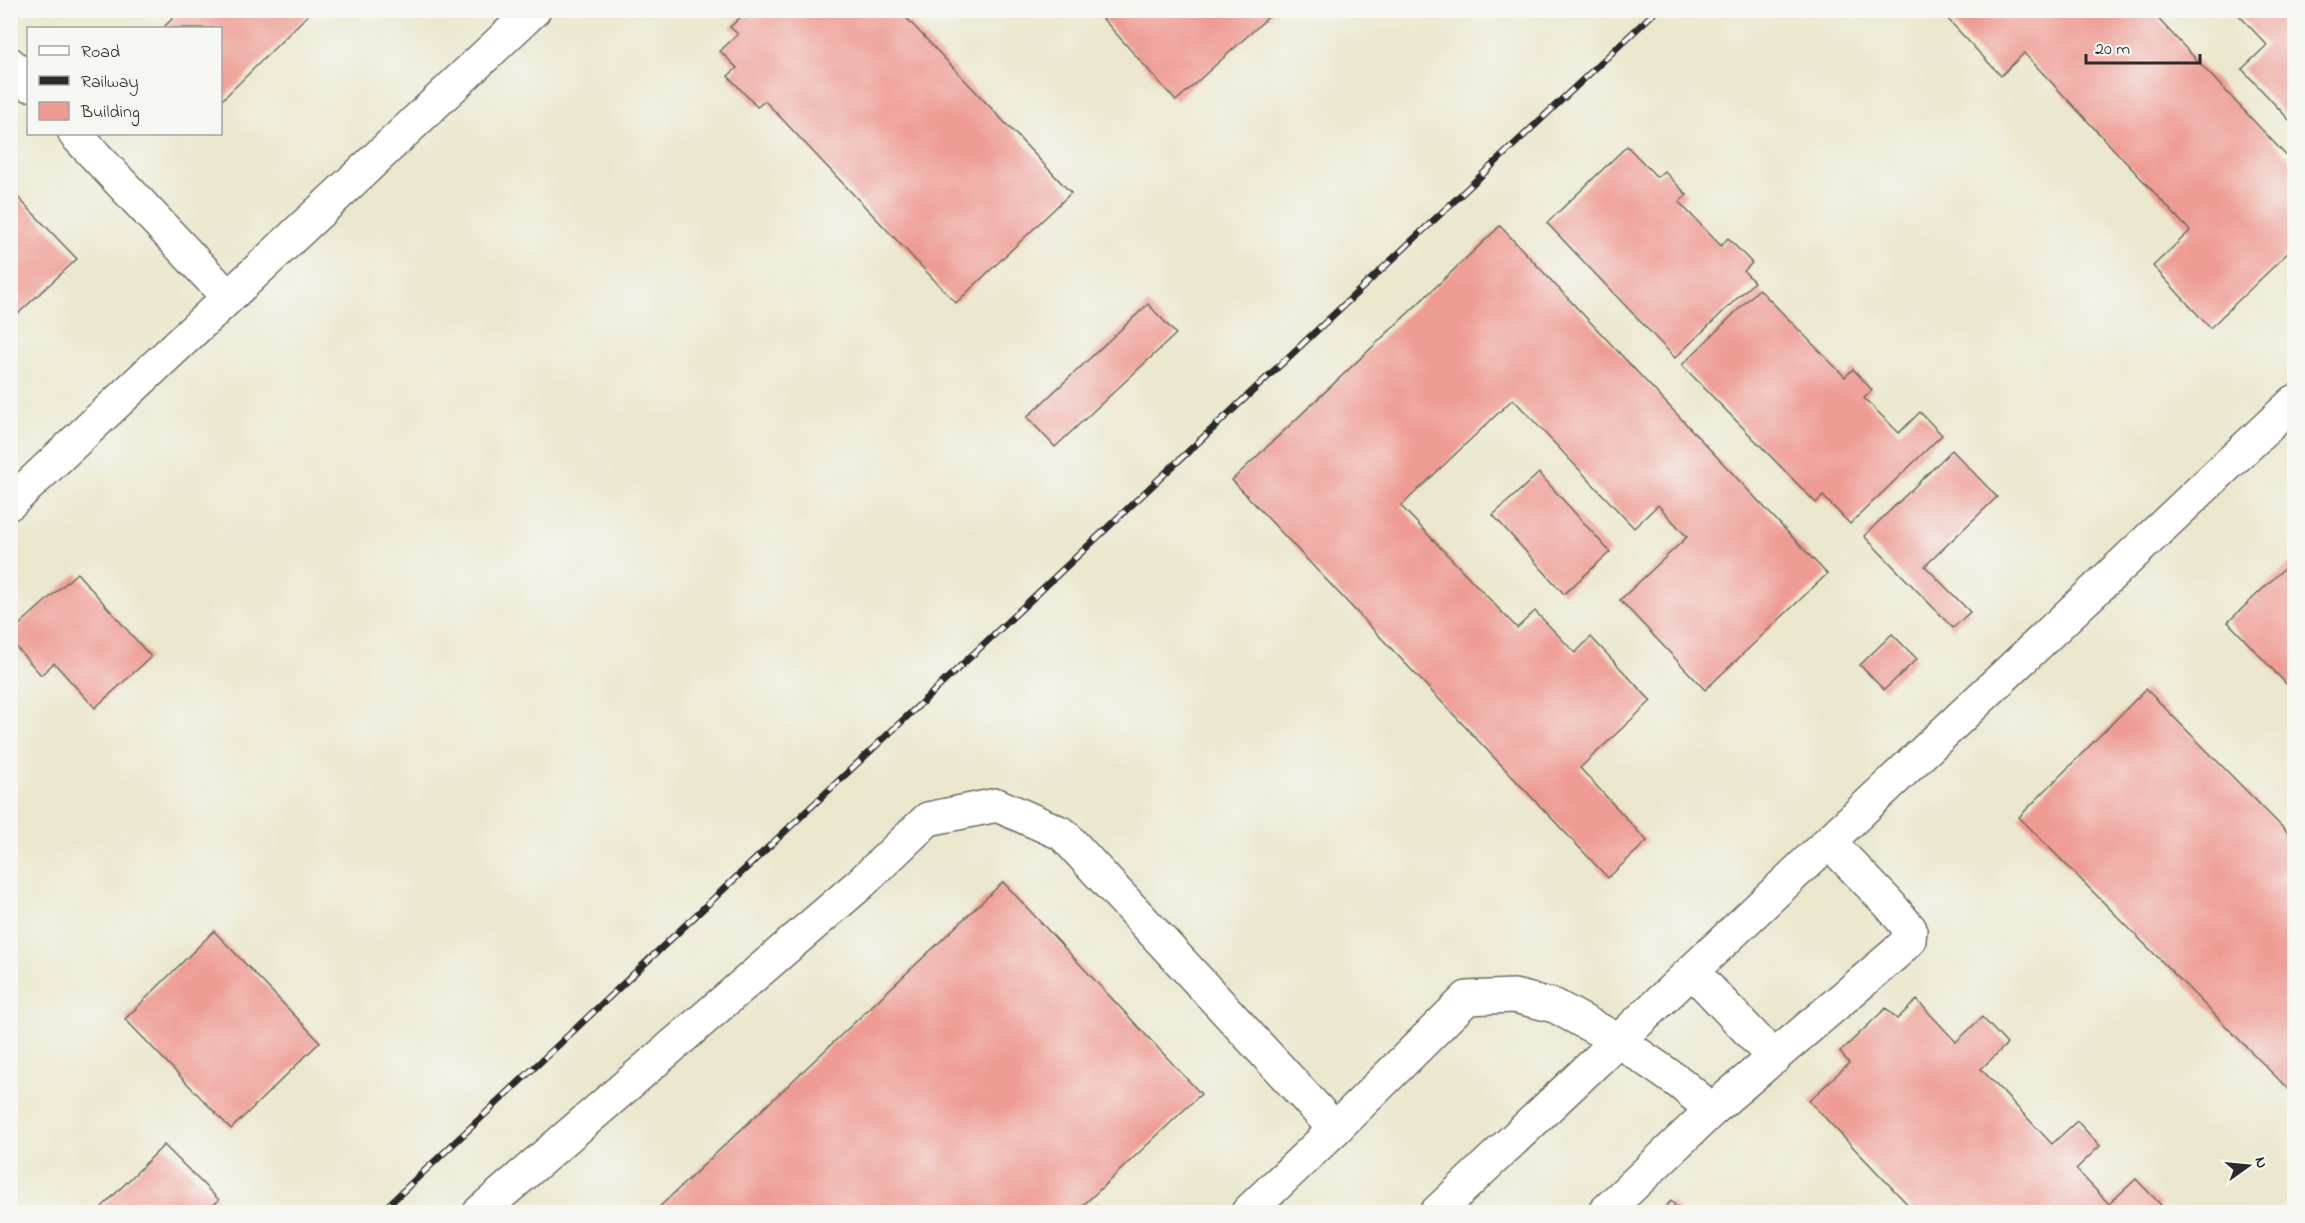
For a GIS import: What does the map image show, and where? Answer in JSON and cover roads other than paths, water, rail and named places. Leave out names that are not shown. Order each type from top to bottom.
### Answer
[{"type":"street","points":[[10,503],[534,10]]},
{"type":"street","points":[[10,64],[27,83]]},
{"type":"street","points":[[76,135],[228,297]]},
{"type":"street","points":[[1437,1212],[2295,402]]},
{"type":"street","points":[[480,1212],[860,884],[928,819],[997,806],[1063,834],[1335,1129]]},
{"type":"street","points":[[1605,1212],[1712,1110],[1896,954],[1909,940],[1910,929],[1829,842]]},
{"type":"street","points":[[1693,972],[1774,1058]]},
{"type":"street","points":[[1248,1212],[1467,998],[1515,996],[1555,1006],[1619,1041],[1680,1083],[1712,1110]]},
{"type":"railway","points":[[381,1212],[1657,10]]}]
